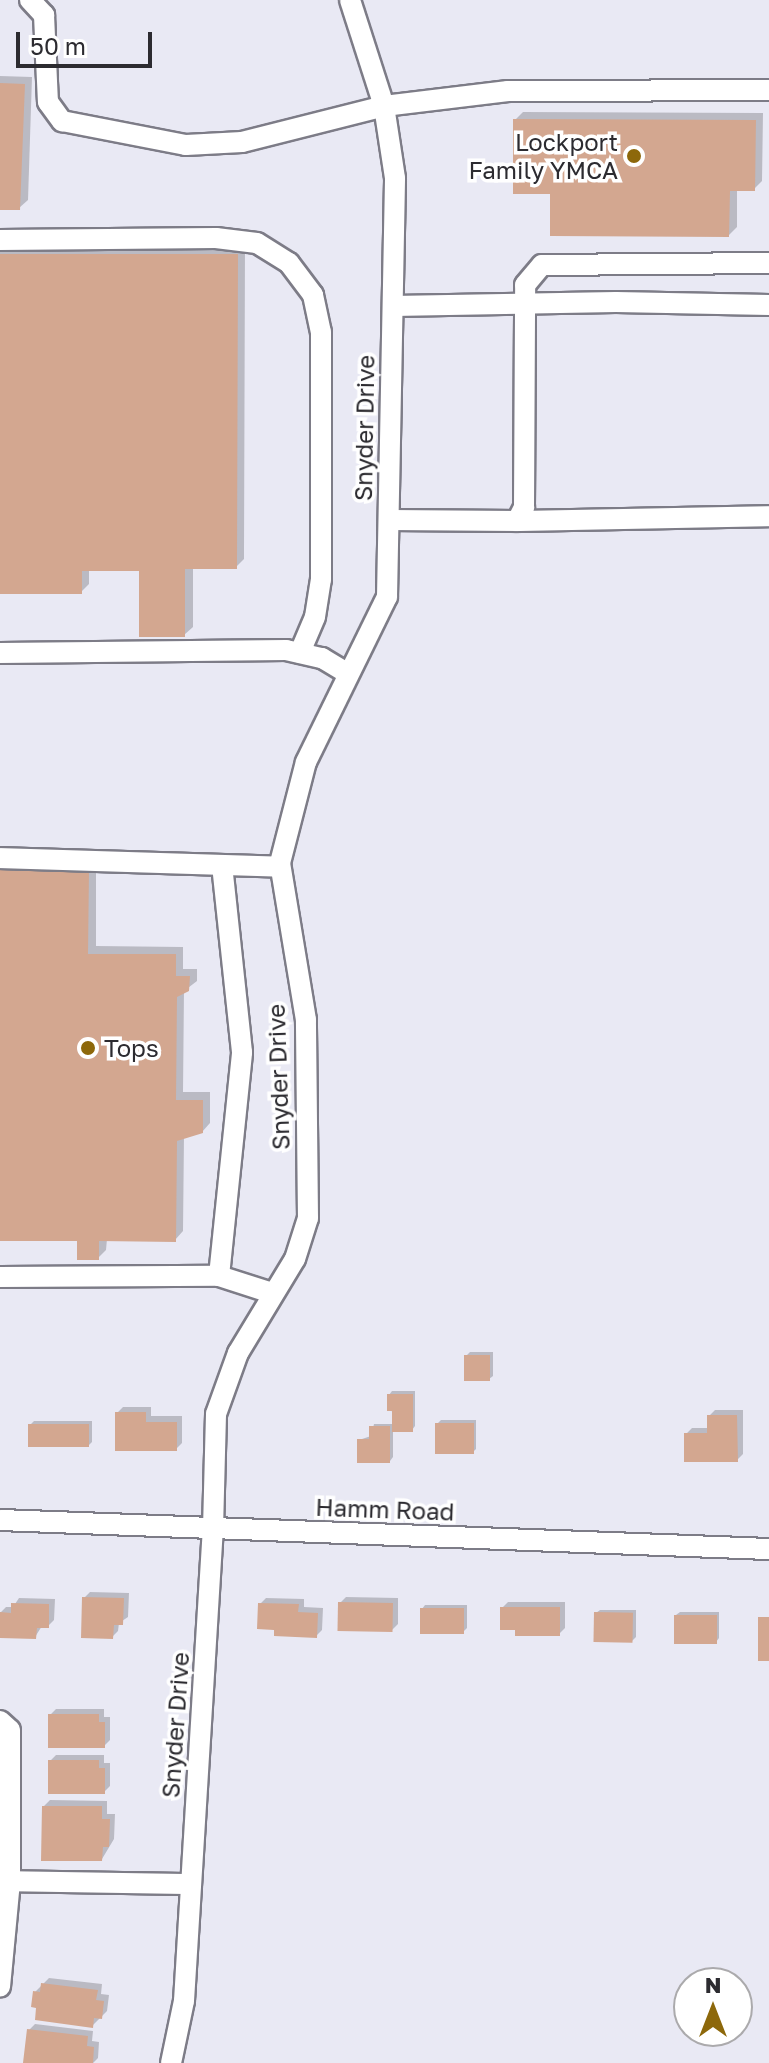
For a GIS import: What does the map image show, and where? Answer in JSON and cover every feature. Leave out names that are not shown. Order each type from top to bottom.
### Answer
[{"type":"street","points":[[30,0],[44,15],[48,102],[62,121],[186,145],[242,142],[384,106],[508,91],[769,90]]},
{"type":"street","name":"Snyder Drive","points":[[171,2063],[184,2001],[213,1529],[216,1414],[238,1353],[295,1259],[308,1218],[306,1020],[280,867],[306,762],[387,597],[395,178],[384,106],[350,0]]},
{"type":"street","points":[[0,240],[216,238],[257,243],[289,263],[313,295],[321,332],[321,579],[315,617],[300,653]]},
{"type":"street","points":[[517,521],[524,507],[525,285],[542,265],[769,263]]},
{"type":"street","points":[[393,306],[524,303],[769,305]]},
{"type":"street","points":[[389,520],[769,516]]},
{"type":"street","points":[[0,653],[286,650],[322,658],[349,674]]},
{"type":"street","points":[[0,858],[280,867]]},
{"type":"street","points":[[219,1276],[242,1052],[222,865]]},
{"type":"street","points":[[0,1277],[219,1276],[272,1293]]},
{"type":"street","name":"Hamm Road","points":[[0,1520],[769,1549]]},
{"type":"street","points":[[0,1721],[10,1730],[0,1987]]},
{"type":"street","points":[[5,1881],[191,1884]]},
{"type":"building","points":[[0,83],[25,84],[20,210],[0,210]]},
{"type":"building","name":"Lockport Family YMCA","points":[[513,119],[756,120],[755,191],[730,191],[729,237],[550,236],[550,194],[513,194]]},
{"type":"building","points":[[0,254],[238,254],[237,569],[185,569],[185,637],[139,637],[139,571],[82,571],[82,594],[0,594]]},
{"type":"building","name":"Tops","points":[[0,870],[89,870],[88,954],[176,954],[176,976],[190,976],[189,991],[177,997],[176,1100],[203,1100],[203,1133],[177,1141],[176,1242],[99,1241],[99,1260],[77,1260],[77,1241],[0,1241]]},
{"type":"building","points":[[464,1355],[490,1355],[490,1381],[464,1381]]},
{"type":"building","points":[[387,1394],[413,1394],[413,1432],[392,1432],[392,1411],[387,1411]]},
{"type":"building","points":[[115,1412],[146,1412],[146,1422],[177,1422],[177,1451],[115,1451]]},
{"type":"building","points":[[707,1415],[737,1415],[738,1462],[684,1462],[684,1433],[707,1433]]},
{"type":"building","points":[[435,1423],[474,1423],[474,1454],[435,1454]]},
{"type":"building","points":[[28,1424],[89,1424],[89,1447],[28,1447]]},
{"type":"building","points":[[369,1426],[390,1426],[390,1463],[357,1463],[357,1439],[369,1439]]},
{"type":"building","points":[[82,1597],[124,1598],[123,1625],[114,1625],[113,1639],[81,1638]]},
{"type":"building","points":[[338,1602],[393,1603],[392,1632],[337,1631]]},
{"type":"building","points":[[11,1603],[49,1604],[49,1628],[37,1628],[36,1639],[0,1638],[0,1612],[11,1613]]},
{"type":"building","points":[[258,1603],[299,1604],[298,1612],[318,1613],[317,1638],[274,1636],[274,1630],[257,1629]]},
{"type":"building","points":[[500,1607],[560,1607],[560,1636],[515,1636],[515,1630],[500,1630]]},
{"type":"building","points":[[420,1608],[464,1608],[464,1634],[420,1634]]},
{"type":"building","points":[[594,1612],[633,1613],[632,1643],[593,1642]]},
{"type":"building","points":[[674,1615],[717,1615],[717,1644],[674,1644]]},
{"type":"building","points":[[758,1617],[769,1617],[769,1661],[758,1661]]},
{"type":"building","points":[[48,1714],[99,1714],[99,1722],[105,1722],[105,1748],[48,1748]]},
{"type":"building","points":[[48,1760],[99,1760],[99,1768],[105,1768],[105,1794],[48,1794]]},
{"type":"building","points":[[42,1806],[102,1806],[102,1819],[110,1819],[109,1847],[103,1847],[102,1861],[41,1861]]},
{"type":"building","points":[[41,1983],[98,1990],[96,2000],[104,2001],[102,2019],[94,2018],[93,2028],[35,2020],[36,2008],[31,2007],[33,1991],[40,1992]]},
{"type":"building","points":[[27,2029],[88,2036],[87,2046],[94,2047],[93,2063],[23,2063]]},
{"type":"place","name":"Lockport Family YMCA","points":[[634,156]]},
{"type":"place","name":"Tops","points":[[88,1048]]}]
